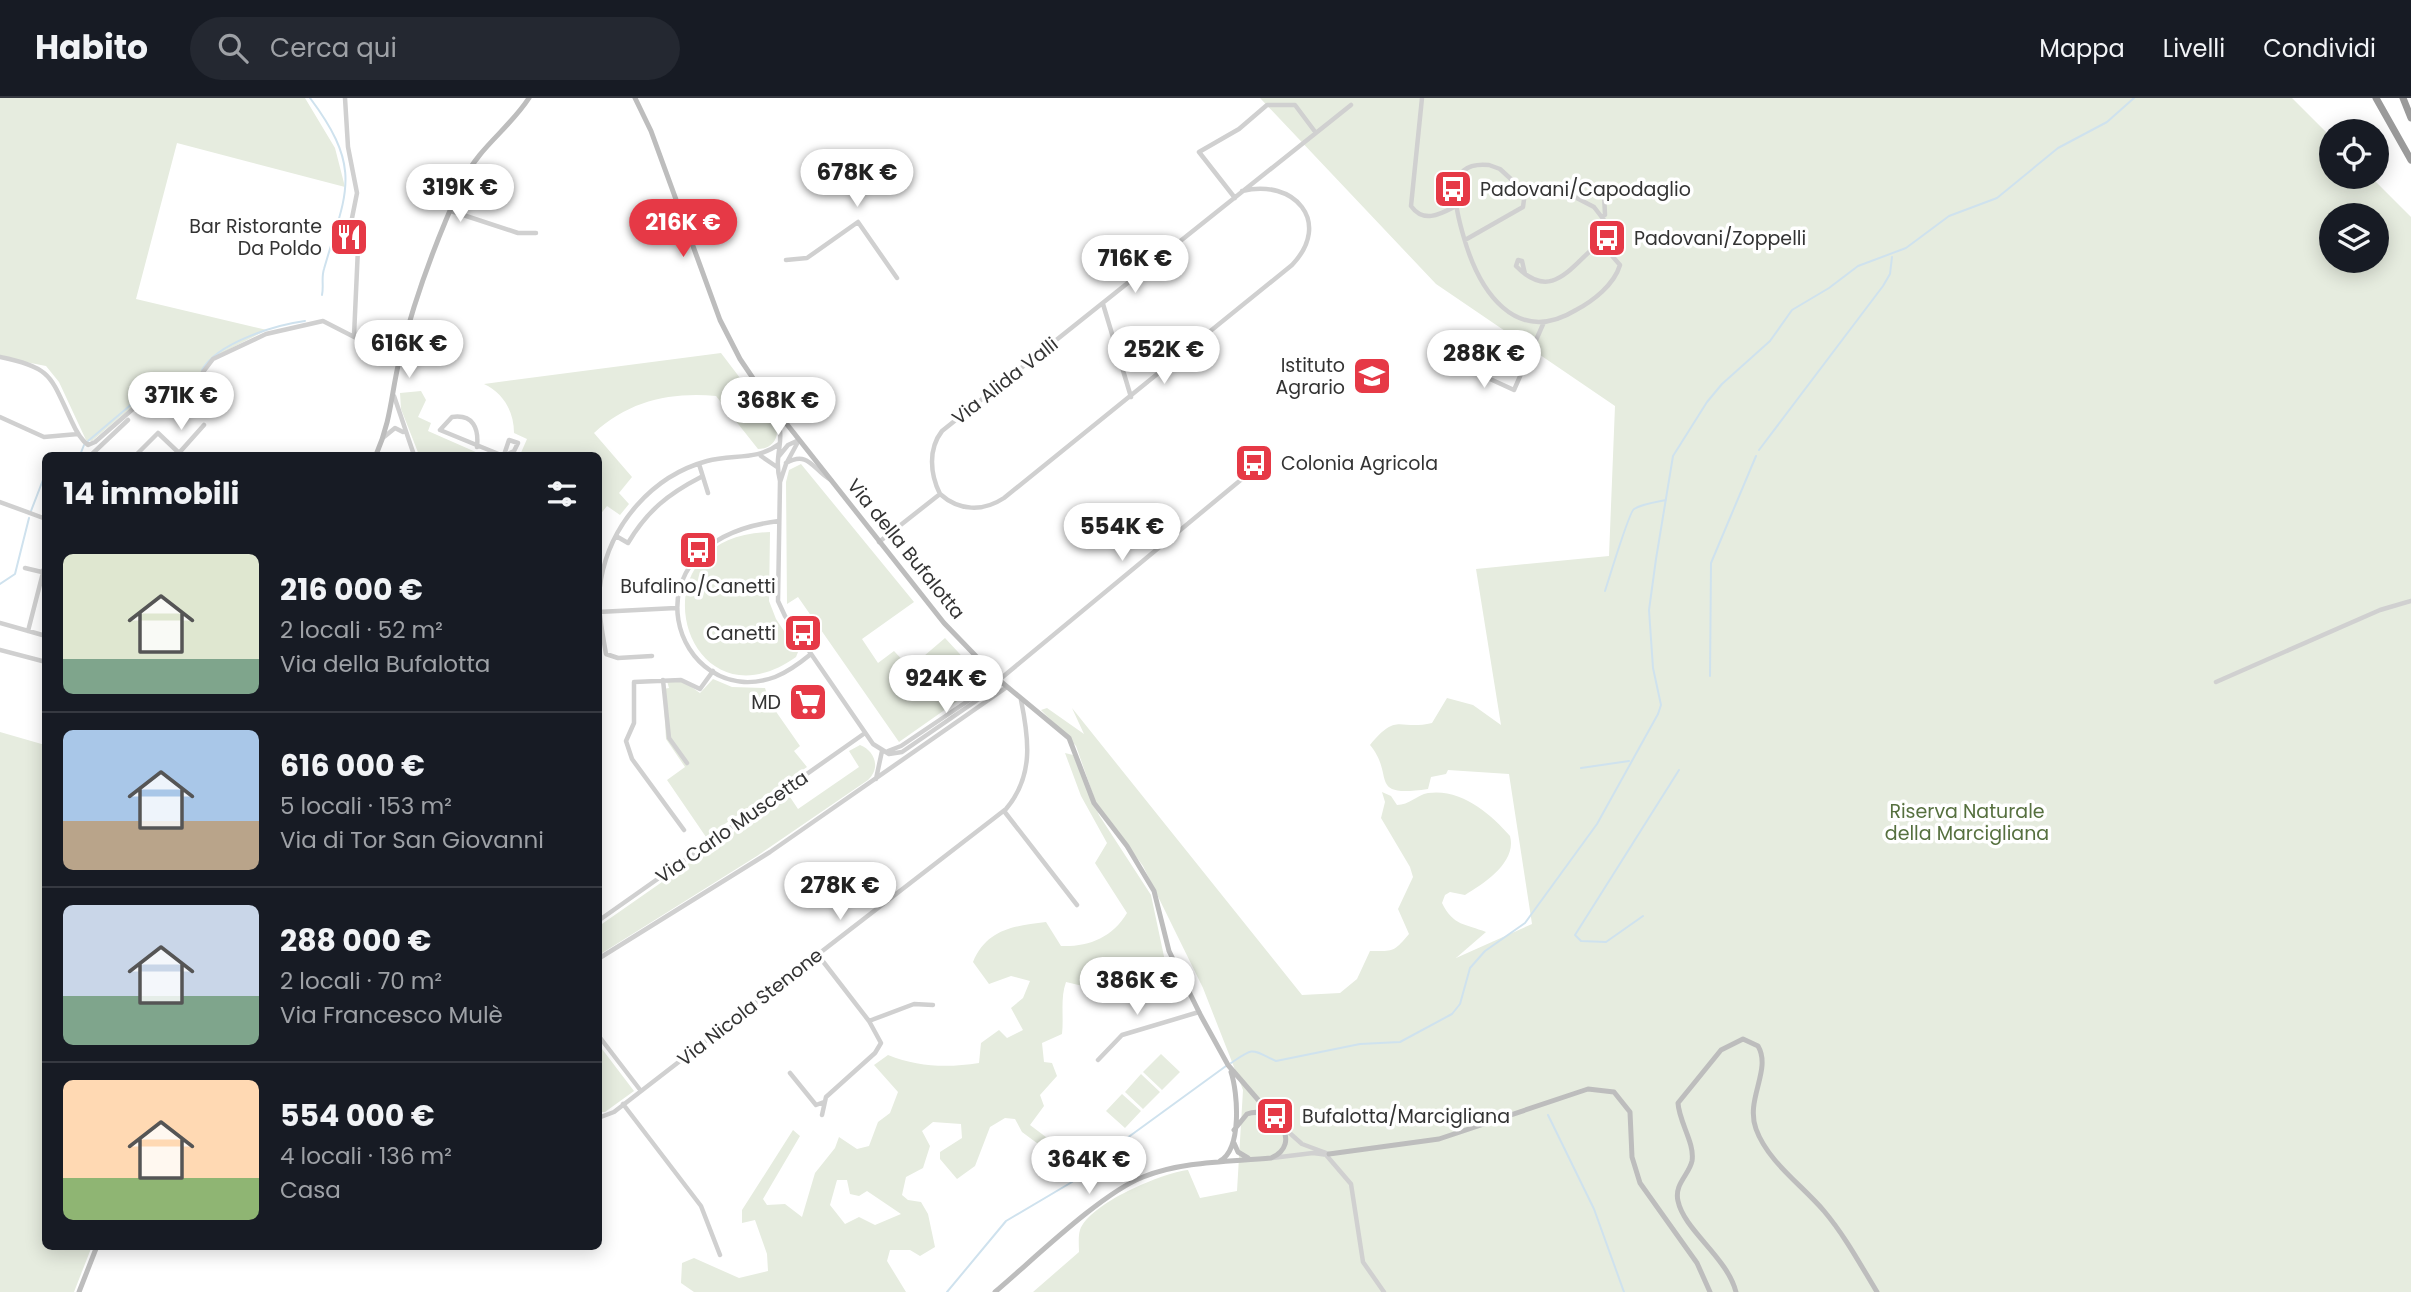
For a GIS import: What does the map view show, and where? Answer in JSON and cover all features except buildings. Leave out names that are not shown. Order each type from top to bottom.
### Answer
[{"type":"highway","points":[[2376,98],[2411,160]]},
{"type":"highway","points":[[2403,98],[2411,118]]},
{"type":"street","points":[[345,98],[348,146],[356,193],[352,218],[358,248],[354,336]]},
{"type":"street","points":[[377,452],[384,437],[399,360],[422,281],[451,211],[477,155],[529,98]]},
{"type":"street","name":"Via della Bufalotta","points":[[635,98],[651,131],[724,330],[767,400],[878,542],[977,659],[1021,699],[1063,731],[1073,745],[1094,803],[1127,846],[1154,891],[1169,951],[1199,1013],[1228,1065],[1273,1117]]},
{"type":"street","points":[[1422,98],[1412,206],[1418,214],[1427,216],[1454,207]]},
{"type":"street","points":[[1234,198],[1199,152],[1205,147],[1231,135],[1267,105],[1295,105],[1316,133]]},
{"type":"street","name":"Via Alida Valli","points":[[940,494],[934,481],[932,458],[934,442],[942,431],[1350,106]]},
{"type":"street","points":[[1476,165],[1497,168],[1525,192],[1576,197],[1594,207],[1602,218],[1606,248],[1619,262],[1613,279],[1580,308],[1544,323],[1515,316],[1497,303],[1472,266],[1454,207],[1459,178],[1476,165]]},
{"type":"street","points":[[878,542],[940,494],[963,506],[990,506],[1131,397],[1292,265],[1308,238],[1309,223],[1298,202],[1272,189],[1242,191]]},
{"type":"street","points":[[1465,240],[1523,207],[1525,192]]},
{"type":"street","points":[[1602,218],[1605,215],[1604,194]]},
{"type":"street","points":[[451,211],[518,233],[536,233]]},
{"type":"street","points":[[786,260],[807,258],[858,222],[897,278]]},
{"type":"street","points":[[1525,274],[1540,281],[1563,278],[1604,241]]},
{"type":"street","points":[[1103,304],[1131,397]]},
{"type":"street","points":[[92,452],[134,408],[197,380],[213,359],[258,336],[320,321],[399,360]]},
{"type":"street","points":[[1464,367],[1514,390],[1544,323]]},
{"type":"street","points":[[0,357],[33,365],[45,371],[86,444],[98,443],[128,420]]},
{"type":"street","points":[[394,396],[413,452]]},
{"type":"street","points":[[767,400],[782,428],[778,459],[778,601],[785,616],[865,733],[882,751],[889,754],[902,752],[979,693],[1003,683]]},
{"type":"street","points":[[0,417],[44,437],[78,434]]},
{"type":"street","points":[[477,447],[479,435],[473,421],[466,417],[452,417],[440,430],[477,447],[494,452]]},
{"type":"street","points":[[180,452],[204,425]]},
{"type":"street","points":[[384,437],[395,428],[406,436]]},
{"type":"street","points":[[139,452],[157,433],[176,452]]},
{"type":"street","points":[[778,459],[788,444],[799,440]]},
{"type":"street","points":[[780,482],[799,440]]},
{"type":"street","points":[[602,574],[616,536],[643,498],[670,478],[699,464],[723,458],[760,456],[779,444]]},
{"type":"street","points":[[760,456],[778,467]]},
{"type":"street","points":[[786,464],[797,458],[807,459],[831,480]]},
{"type":"street","points":[[699,464],[708,493]]},
{"type":"street","points":[[602,957],[770,852],[899,764],[1003,683],[1260,464]]},
{"type":"street","points":[[616,536],[628,543],[653,509],[671,493],[701,477]]},
{"type":"street","points":[[0,502],[42,518]]},
{"type":"street","points":[[779,522],[740,528],[708,546],[684,576],[676,608],[679,628],[688,647],[713,671],[735,679],[763,680],[784,673],[811,654]]},
{"type":"street","points":[[25,568],[42,572]]},
{"type":"street","points":[[28,631],[42,580]]},
{"type":"street","points":[[2216,682],[2380,610],[2411,601]]},
{"type":"street","points":[[602,612],[676,608]]},
{"type":"street","points":[[0,623],[42,635]]},
{"type":"street","points":[[602,627],[608,657],[652,656]]},
{"type":"street","points":[[0,650],[42,661]]},
{"type":"street","points":[[977,659],[983,677],[979,693]]},
{"type":"street","points":[[684,830],[632,759],[626,741],[634,723],[634,682],[681,680],[700,689],[713,671]]},
{"type":"street","points":[[663,680],[670,738],[687,763]]},
{"type":"street","points":[[882,751],[895,750],[1003,683]]},
{"type":"street","name":"Via Nicola Stenone","points":[[602,1116],[641,1091],[1004,811],[1019,789],[1027,764],[1028,733],[1021,699]]},
{"type":"street","name":"Via Carlo Muscetta","points":[[602,918],[865,733]]},
{"type":"street","points":[[876,779],[882,751]]},
{"type":"street","points":[[899,764],[902,752]]},
{"type":"street","points":[[882,761],[891,769]]},
{"type":"street","points":[[1004,811],[1077,905]]},
{"type":"street","points":[[790,1073],[816,1105],[824,1101],[879,1048],[880,1039],[869,1021],[818,955]]},
{"type":"street","points":[[869,1021],[914,1004],[933,1005]]},
{"type":"street","points":[[1098,1060],[1122,1035],[1199,1013]]},
{"type":"street","points":[[1736,1292],[1719,1259],[1678,1201],[1678,1185],[1688,1171],[1692,1153],[1678,1103],[1683,1093],[1721,1050],[1742,1039],[1758,1046],[1763,1058],[1752,1104],[1756,1131],[1769,1152],[1838,1229],[1877,1292]]},
{"type":"street","points":[[602,1040],[641,1091]]},
{"type":"street","name":"Via della Bufalotta","points":[[1228,1065],[1236,1093],[1233,1139]]},
{"type":"street","points":[[995,1292],[1130,1183],[1163,1171],[1313,1153],[1328,1155],[1439,1139],[1588,1089],[1614,1092],[1630,1112],[1632,1157],[1640,1183],[1697,1263],[1710,1292]]},
{"type":"street","points":[[822,1115],[824,1101]]},
{"type":"street","points":[[623,1104],[700,1204],[720,1255]]},
{"type":"street","points":[[1234,1130],[1250,1112],[1273,1117],[1301,1144],[1328,1155],[1351,1184],[1363,1262],[1384,1292]]},
{"type":"street","points":[[1271,1158],[1285,1146],[1284,1128]]},
{"type":"street","points":[[1233,1139],[1240,1154],[1255,1160]]},
{"type":"street","points":[[1213,1163],[1228,1156],[1233,1139]]},
{"type":"street","points":[[79,1292],[95,1250]]},
{"type":"green space","points":[[0,98],[305,98],[335,148],[345,187],[177,143],[136,299],[267,330],[212,358],[202,375],[133,406],[92,441],[86,440],[59,382],[46,366],[0,357]]},
{"type":"green space","name":"Riserva Naturale della Marcigliana","points":[[1260,98],[2292,98],[2319,125],[2319,189],[2383,189],[2411,217],[2411,1292],[1033,1292],[1079,1252],[1079,1232],[1086,1220],[1128,1191],[1188,1170],[1200,1198],[1237,1191],[1243,1090],[1203,988],[1143,866],[1096,803],[1076,746],[1041,710],[1047,708],[1084,734],[1072,708],[1302,995],[1340,993],[1357,979],[1370,951],[1392,950],[1409,934],[1398,909],[1413,877],[1410,867],[1381,818],[1385,802],[1382,792],[1391,796],[1397,805],[1428,793],[1452,795],[1484,811],[1510,836],[1509,854],[1498,871],[1465,895],[1450,892],[1445,895],[1442,903],[1455,920],[1486,932],[1456,958],[1532,924],[1509,774],[1448,770],[1446,774],[1431,777],[1428,789],[1396,790],[1386,782],[1370,745],[1393,725],[1432,723],[1447,698],[1473,705],[1501,725],[1476,569],[1609,556],[1615,406],[1436,284]]},
{"type":"green space","points":[[721,353],[775,424],[777,433],[771,445],[758,449],[716,396],[666,398],[636,406],[607,422],[594,433],[632,477],[619,493],[629,504],[620,515],[607,506],[602,512],[602,452],[521,452],[527,439],[514,433],[510,410],[497,392],[484,384]]},
{"type":"green space","points":[[421,391],[426,400],[418,417],[431,423],[428,431],[476,452],[418,452],[401,409],[400,393]]},
{"type":"green space","points":[[801,464],[914,602],[862,639],[878,663],[894,651],[910,668],[945,638],[978,677],[973,690],[899,742],[798,597],[787,604],[786,482],[789,470]]},
{"type":"green space","points":[[770,532],[769,601],[776,619],[798,652],[796,657],[757,674],[725,671],[701,653],[687,625],[686,594],[698,564],[725,541]]},
{"type":"green space","points":[[713,679],[732,687],[765,688],[770,703],[800,746],[794,751],[807,767],[706,837],[667,780],[685,767],[666,739],[663,689],[669,688],[667,681],[683,681],[700,693]]},
{"type":"green space","points":[[0,732],[42,744],[42,1250],[90,1250],[74,1292],[0,1292]]},
{"type":"green space","points":[[860,745],[873,756],[874,770],[868,780],[757,856],[602,953],[602,924],[788,794],[798,809],[859,767],[849,751]]},
{"type":"green space","points":[[1065,753],[1073,755],[1099,815],[1151,895],[1166,966],[1095,989],[1066,982],[1062,1034],[1042,1043],[1044,1062],[1052,1063],[1057,1076],[1040,1095],[1044,1106],[1030,1125],[1079,1162],[1072,1169],[1022,1132],[1015,1119],[1005,1118],[990,1127],[975,1166],[957,1179],[940,1159],[940,1152],[962,1138],[961,1124],[933,1122],[922,1131],[930,1146],[923,1168],[906,1177],[902,1195],[908,1200],[921,1202],[928,1214],[935,1247],[920,1256],[910,1250],[890,1250],[887,1261],[906,1292],[694,1292],[681,1283],[682,1263],[694,1258],[739,1278],[768,1271],[767,1254],[755,1220],[742,1223],[742,1210],[793,1130],[800,1136],[763,1199],[767,1205],[785,1204],[802,1217],[815,1173],[835,1148],[839,1137],[857,1149],[869,1146],[878,1122],[890,1113],[898,1092],[874,1065],[888,1055],[933,1065],[979,1063],[981,1043],[999,1030],[1007,1038],[1023,1030],[1011,1008],[1023,998],[1030,981],[1011,976],[989,984],[973,962],[986,942],[1003,931],[1046,922],[1061,946],[1081,945],[1107,935],[1121,922],[1127,913],[1095,863],[1107,843],[1081,796]],"holes":[[[837,1180],[847,1180],[850,1194],[859,1196],[867,1191],[901,1214],[875,1225],[859,1217],[845,1224],[830,1205]]]},
{"type":"green space","points":[[602,1049],[634,1091],[602,1112]]},
{"type":"green space","points":[[1161,1054],[1180,1072],[1162,1090],[1143,1072]]},
{"type":"green space","points":[[1141,1074],[1160,1092],[1143,1109],[1125,1092]]},
{"type":"green space","points":[[1122,1094],[1141,1111],[1125,1128],[1106,1111]]},
{"type":"waterway","points":[[310,98],[338,144],[346,182],[339,220],[323,272],[322,295]]},
{"type":"waterway","points":[[1231,1063],[1249,1052],[1276,1061],[1360,1044],[1400,1042],[1452,1014],[1460,1004],[1470,968],[1485,951],[1525,923],[1597,824],[1658,714],[1661,705],[1653,668],[1649,610],[1656,559],[1673,456],[1707,402],[1722,384],[1770,341],[1792,310],[1829,288],[1858,266],[1906,248],[1949,216],[1997,198],[2058,148],[2107,122],[2134,98]]},
{"type":"waterway","points":[[1759,450],[1883,286],[1890,274],[1892,257]]},
{"type":"waterway","points":[[202,370],[210,360],[233,344],[263,331],[305,321]]},
{"type":"waterway","points":[[88,441],[133,403],[199,374]]},
{"type":"waterway","points":[[81,452],[84,445]]},
{"type":"waterway","points":[[1710,676],[1711,563],[1756,456]]},
{"type":"waterway","points":[[31,511],[42,482]]},
{"type":"waterway","points":[[1605,591],[1631,513],[1645,504],[1666,500]]},
{"type":"waterway","points":[[0,584],[15,574],[29,518]]},
{"type":"waterway","points":[[1581,768],[1629,761]]},
{"type":"waterway","points":[[1643,916],[1606,942],[1581,941],[1575,935],[1679,770]]},
{"type":"waterway","points":[[947,1292],[1006,1221],[1072,1182],[1090,1165],[1226,1066]]},
{"type":"waterway","points":[[1548,1115],[1594,1209],[1624,1292]]},
{"type":"place","name":"Padovani/Capodaglio","points":[[1453,189]]},
{"type":"place","name":"Bar Ristorante Da Poldo","points":[[349,237]]},
{"type":"place","name":"Padovani/Zoppelli","points":[[1607,238]]},
{"type":"place","name":"Istituto Agrario","points":[[1372,376]]},
{"type":"place","name":"Colonia Agricola","points":[[1254,463]]},
{"type":"place","name":"Bufalino/Canetti","points":[[698,550]]},
{"type":"place","name":"Canetti","points":[[803,633]]},
{"type":"place","name":"MD","points":[[808,702]]},
{"type":"place","name":"Bufalotta/Marcigliana","points":[[1275,1116]]}]
